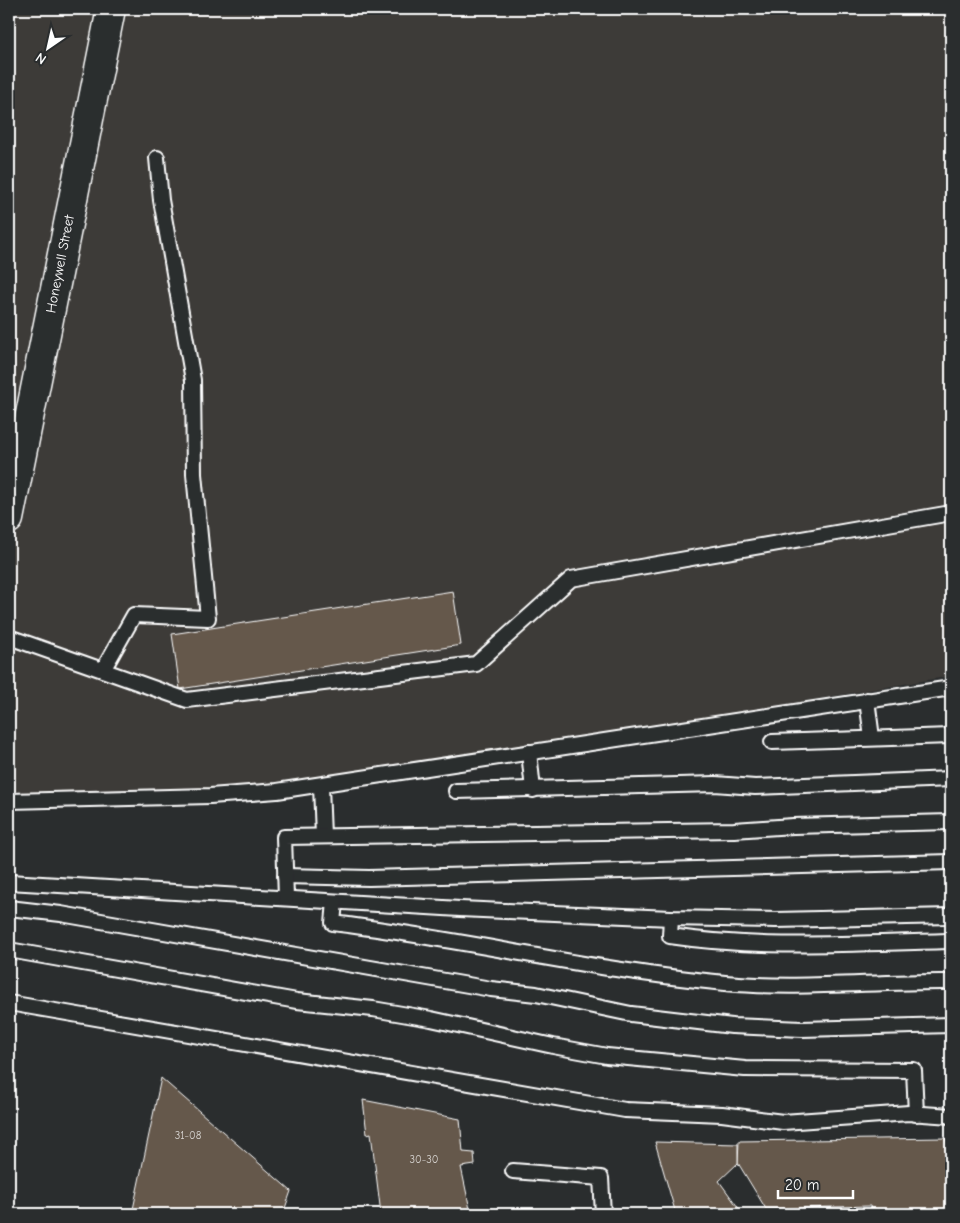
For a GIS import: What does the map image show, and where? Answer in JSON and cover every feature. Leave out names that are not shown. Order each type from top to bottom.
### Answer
[{"type":"street","name":"Honeywell Street","points":[[9,519],[111,9]]},
{"type":"lane","points":[[103,670],[134,615],[208,618],[194,474],[193,380],[161,200],[157,158]]},
{"type":"lane","points":[[9,637],[187,700],[476,664],[571,579],[951,513]]},
{"type":"lane","points":[[9,801],[246,795],[321,786],[529,752],[712,726],[951,688]]},
{"type":"lane","points":[[867,700],[872,738]]},
{"type":"lane","points":[[772,742],[951,736]]},
{"type":"lane","points":[[529,752],[533,790]]},
{"type":"lane","points":[[456,791],[714,784],[765,787],[951,779]]},
{"type":"lane","points":[[321,786],[323,836]]},
{"type":"lane","points":[[286,898],[284,837],[734,830],[793,826],[951,822]]},
{"type":"lane","points":[[285,876],[369,878],[951,862]]},
{"type":"lane","points":[[9,882],[470,910],[671,918],[776,920],[951,916]]},
{"type":"lane","points":[[334,902],[334,923],[387,930],[681,979],[766,986],[806,987],[951,982]]},
{"type":"lane","points":[[9,908],[62,914],[491,989],[536,994],[665,1018],[784,1028],[951,1025]]},
{"type":"lane","points":[[671,918],[670,936],[696,940],[770,944],[951,941]]},
{"type":"lane","points":[[9,950],[297,1000],[422,1017],[607,1056],[746,1069],[914,1070],[916,1114]]},
{"type":"lane","points":[[9,1003],[625,1110],[722,1114],[783,1122],[916,1114],[951,1116]]},
{"type":"lane","points":[[513,1171],[601,1178],[603,1214]]},
{"type":"shaded area","points":[[9,9],[951,9],[951,676],[255,793],[9,797]]},
{"type":"building","points":[[453,591],[461,645],[180,689],[172,634]]},
{"type":"building","points":[[9,1048],[14,1049],[10,1067],[9,1066]]},
{"type":"building","points":[[161,1078],[291,1191],[283,1214],[132,1214]]},
{"type":"building","points":[[363,1100],[460,1119],[463,1152],[474,1153],[475,1165],[461,1167],[471,1214],[381,1214],[371,1133],[367,1134]]},
{"type":"building","points":[[945,1138],[951,1158],[951,1214],[873,1214],[870,1206],[766,1209],[738,1163],[739,1141]]},
{"type":"building","points":[[655,1142],[738,1144],[738,1163],[719,1181],[743,1214],[676,1214]]}]
